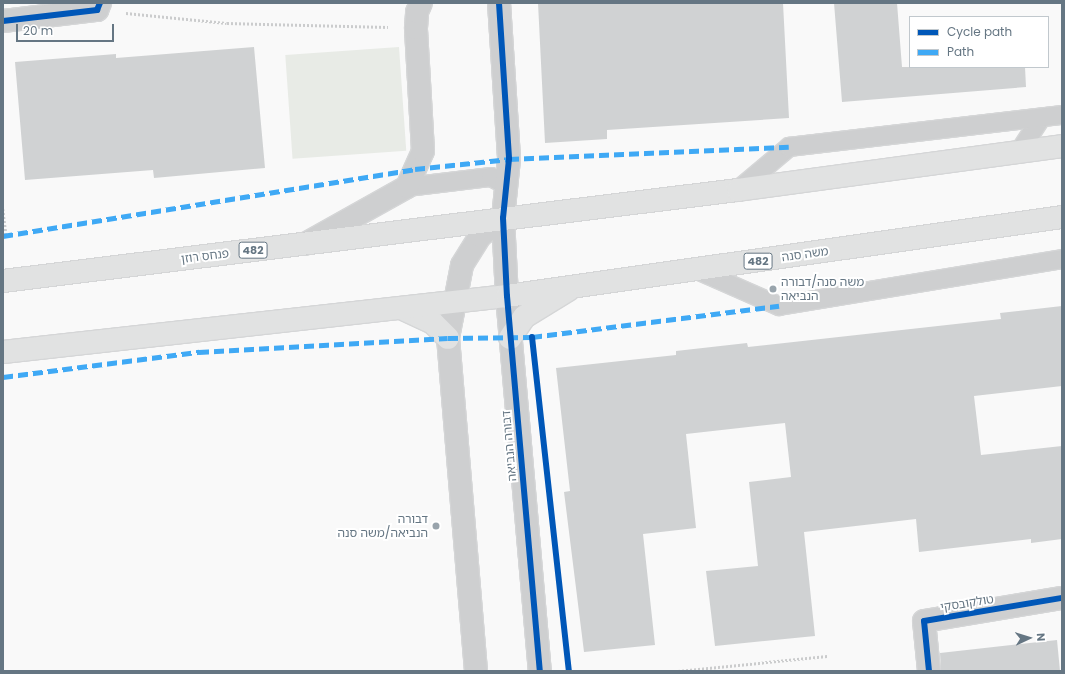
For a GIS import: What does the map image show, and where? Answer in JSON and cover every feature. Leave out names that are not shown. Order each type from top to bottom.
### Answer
[{"type":"main road","name":"482","points":[[503,218],[738,190],[1062,146]]},
{"type":"main road","name":"משה סנה","points":[[454,302],[697,270],[1062,217]]},
{"type":"main road","name":"פנחס רוזן","points":[[3,281],[503,218]]},
{"type":"main road","points":[[510,338],[524,317],[576,285]]},
{"type":"main road","name":"482","points":[[3,352],[454,302]]},
{"type":"main road","points":[[400,308],[433,323],[448,338]]},
{"type":"street","points":[[305,244],[407,187],[423,151],[416,28],[417,12],[421,3]]},
{"type":"street","name":"דבורה הנביאה","points":[[499,3],[509,159],[503,218],[507,296],[540,671]]},
{"type":"street","points":[[3,21],[99,7]]},
{"type":"street","points":[[476,671],[448,338],[462,265],[480,236],[503,218]]},
{"type":"street","name":"טולקובסקי","points":[[929,671],[924,621],[1062,598]]},
{"type":"lane","points":[[738,190],[789,147],[1062,115]]},
{"type":"lane","points":[[1019,152],[1041,118]]},
{"type":"lane","points":[[407,187],[491,177],[506,185]]},
{"type":"lane","points":[[697,270],[779,306],[1062,260]]},
{"type":"path","points":[[99,7],[227,23],[416,28]]},
{"type":"path","points":[[3,209],[6,235]]},
{"type":"path","points":[[678,671],[826,656]]},
{"type":"shaded area","points":[[399,47],[406,151],[293,159],[285,55]]},
{"type":"building","points":[[538,3],[783,3],[789,118],[607,130],[607,139],[545,143]]},
{"type":"building","points":[[834,3],[897,3],[902,67],[1025,68],[1026,87],[842,102]]},
{"type":"building","points":[[254,47],[265,168],[154,178],[153,170],[25,180],[15,62],[116,54],[116,58]]},
{"type":"building","points":[[1062,306],[1062,386],[974,396],[981,455],[1062,446],[1062,539],[1031,543],[1031,539],[919,552],[916,519],[804,532],[815,636],[715,646],[706,571],[758,566],[749,482],[791,477],[785,423],[686,434],[696,528],[643,534],[655,645],[584,652],[564,492],[570,491],[556,368],[676,355],[676,351],[747,343],[748,347],[1001,319],[1000,313]]},
{"type":"building","points":[[1057,640],[1060,671],[941,671],[940,653]]},
{"type":"marked path","points":[[3,236],[415,169],[509,159],[789,147]]},
{"type":"marked path","points":[[3,377],[199,352],[448,338],[532,337],[779,306]]},
{"type":"cycle path","points":[[3,21],[97,10],[100,3]]},
{"type":"cycle path","points":[[499,3],[509,159],[503,218],[507,296],[540,671]]},
{"type":"cycle path","points":[[532,337],[569,671]]},
{"type":"cycle path","points":[[929,671],[924,621],[1062,598]]},
{"type":"place","name":"משה סנה/דבורה הנביאה","points":[[773,289]]},
{"type":"place","name":"דבורה הנביאה/משה סנה","points":[[436,526]]}]
